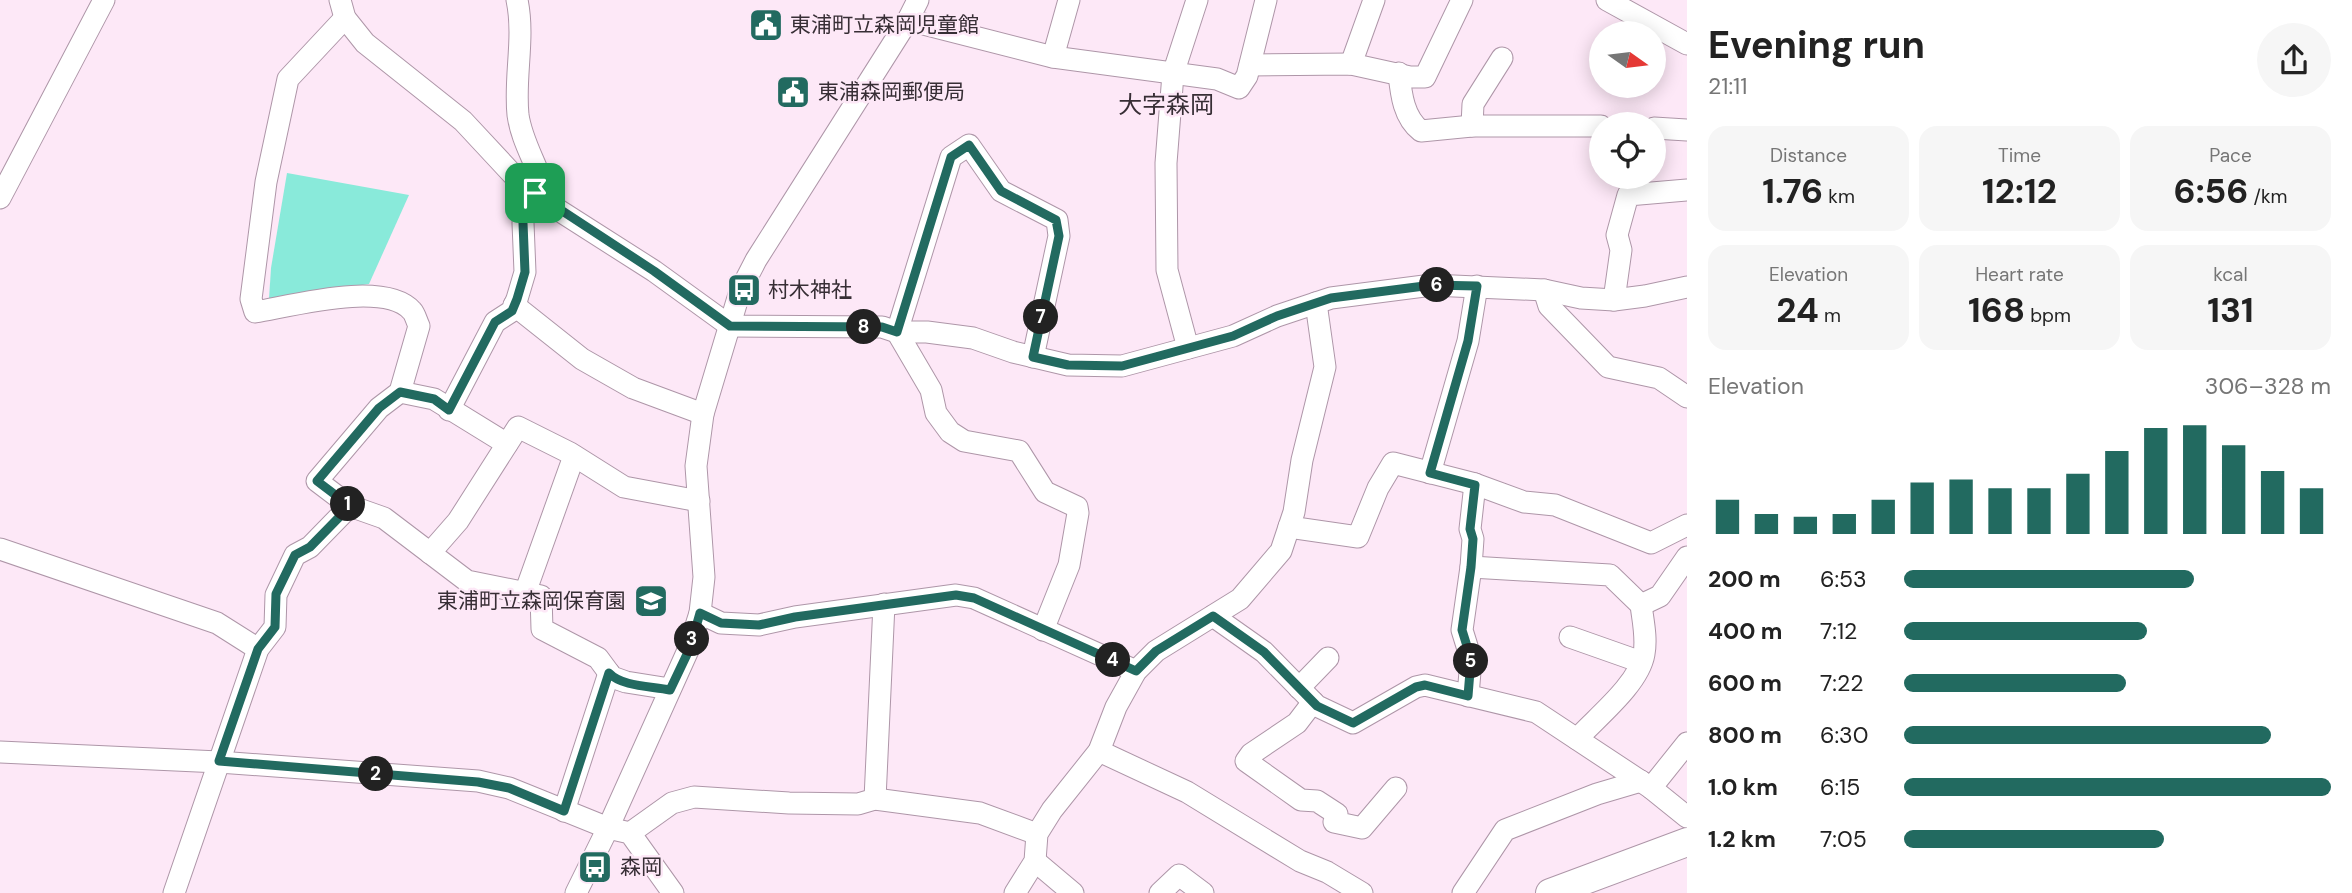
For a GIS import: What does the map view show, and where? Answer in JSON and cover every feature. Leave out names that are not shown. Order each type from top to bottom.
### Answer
[{"type":"main road","points":[[1550,893],[1687,842]]},
{"type":"street","points":[[0,198],[104,0]]},
{"type":"street","points":[[517,0],[520,22],[518,113],[522,136],[538,185]]},
{"type":"street","points":[[576,893],[690,648],[700,613],[704,577],[696,466],[703,414],[740,290],[918,0]]},
{"type":"street","points":[[1053,58],[1069,0]]},
{"type":"street","points":[[1188,348],[1167,270],[1166,163],[1173,74],[1196,0]]},
{"type":"street","points":[[908,20],[1053,58],[1217,79],[1239,88],[1247,76],[1266,0]]},
{"type":"street","points":[[1351,64],[1374,0]]},
{"type":"street","points":[[1250,65],[1351,64],[1425,77],[1462,0]]},
{"type":"street","points":[[1607,0],[1687,44]]},
{"type":"street","points":[[670,690],[612,677],[598,658],[542,629],[541,596],[467,581],[384,517],[350,506],[317,481],[379,408],[400,392],[419,326],[412,311],[398,302],[373,295],[337,297],[255,312],[251,299],[267,182],[288,79],[343,9],[365,43],[463,121],[517,179],[538,185],[730,326],[882,327],[897,332],[927,332],[973,338],[1068,365],[1122,366],[1233,336],[1277,316],[1331,298],[1432,285],[1544,290],[1581,298],[1614,300],[1687,286]]},
{"type":"street","points":[[1472,125],[1473,104],[1502,58]]},
{"type":"street","points":[[1399,73],[1401,93],[1410,123],[1421,131],[1472,125],[1589,126]]},
{"type":"street","points":[[1666,129],[1687,130]]},
{"type":"street","points":[[1033,357],[1059,236],[1056,220],[1001,191],[969,145],[951,157],[897,332],[930,390],[936,413],[950,432],[964,441],[1019,451],[1045,492],[1077,507],[1069,565],[1044,630]]},
{"type":"street","points":[[449,410],[495,322],[512,311],[525,272],[523,223],[526,203],[538,185]]},
{"type":"street","points":[[1614,300],[1621,250],[1617,235],[1628,195],[1687,190]]},
{"type":"street","points":[[1430,473],[1468,341],[1477,286]]},
{"type":"street","points":[[1544,290],[1549,306],[1608,367],[1659,378],[1687,397]]},
{"type":"street","points":[[1015,893],[1035,861],[1037,834],[1052,810],[1099,751],[1116,707],[1136,671],[1156,651],[1240,599],[1281,551],[1294,512],[1302,460],[1325,367],[1315,303]]},
{"type":"street","points":[[514,305],[582,359],[633,388],[703,414]]},
{"type":"street","points":[[400,392],[434,399],[507,444]]},
{"type":"street","points":[[430,553],[458,521],[518,427],[574,456],[624,487],[699,501]]},
{"type":"street","points":[[525,593],[574,456]]},
{"type":"street","points":[[1289,527],[1358,537],[1378,488],[1393,464],[1475,485],[1524,502],[1555,505],[1651,543],[1687,525]]},
{"type":"street","points":[[1468,696],[1471,659],[1462,630],[1471,567],[1473,539],[1470,529],[1475,485]]},
{"type":"street","points":[[174,893],[258,649],[275,627],[276,594],[295,555],[310,547],[350,506]]},
{"type":"street","points":[[0,549],[217,623],[258,649]]},
{"type":"street","points":[[1641,605],[1660,596],[1687,557]]},
{"type":"street","points":[[1471,567],[1610,575],[1641,605],[1645,636],[1637,675],[1577,739]]},
{"type":"street","points":[[700,613],[721,623],[759,625],[795,617],[956,595],[974,598],[1136,671]]},
{"type":"street","points":[[875,799],[884,604]]},
{"type":"street","points":[[1213,616],[1264,652],[1306,695],[1353,723],[1416,687],[1425,685],[1536,712],[1646,785],[1687,817]]},
{"type":"street","points":[[1570,637],[1641,662]]},
{"type":"street","points":[[1328,658],[1306,695],[1297,723],[1251,754],[1246,761],[1301,800],[1317,801],[1337,814],[1334,822],[1362,828],[1396,788]]},
{"type":"street","points":[[564,811],[609,673]]},
{"type":"street","points":[[1464,893],[1505,830],[1597,794],[1646,785],[1687,743]]},
{"type":"street","points":[[1099,751],[1187,792],[1300,861],[1327,872],[1362,893]]},
{"type":"street","points":[[0,752],[219,761],[478,782],[509,788],[608,828],[630,833],[674,893]]},
{"type":"street","points":[[630,833],[672,803],[694,797],[858,804],[875,799],[980,813],[1037,834]]},
{"type":"street","points":[[1035,861],[1073,893]]},
{"type":"street","points":[[1160,893],[1179,875],[1203,893]]},
{"type":"shaded area","points":[[287,173],[409,195],[369,284],[269,299],[271,268]]},
{"type":"place","name":"東浦町立森岡児童館","points":[[766,25]]},
{"type":"place","name":"東浦森岡郵便局","points":[[793,92]]},
{"type":"place","name":"村木神社","points":[[744,290]]},
{"type":"place","name":"東浦町立森岡保育園","points":[[651,601]]},
{"type":"place","name":"森岡","points":[[595,867]]},
{"type":"district","name":"大字森岡","points":[[1166,104]]},
{"type":"route","points":[[969,145],[1001,191],[1056,220],[1059,236],[1033,357],[1068,365],[1122,366],[1155,358],[1233,336],[1277,316],[1331,298],[1432,285],[1477,286],[1468,341],[1430,473],[1475,485],[1470,529],[1473,539],[1471,567],[1462,630],[1471,659],[1468,696],[1425,685],[1416,687],[1353,723],[1317,706],[1264,652],[1213,616],[1156,651],[1136,671],[974,598],[956,595],[795,617],[759,625],[721,623],[700,613],[690,648],[670,690],[626,682],[612,677],[609,673],[564,811],[509,788],[478,782],[219,761],[258,649],[275,627],[276,594],[295,555],[310,547],[350,506],[317,481],[379,408],[400,392],[434,399],[449,410],[472,361],[495,322],[512,311],[517,299],[525,272],[523,223],[526,203],[535,193],[607,238],[730,326],[882,327],[897,332],[951,157],[969,145]]}]
